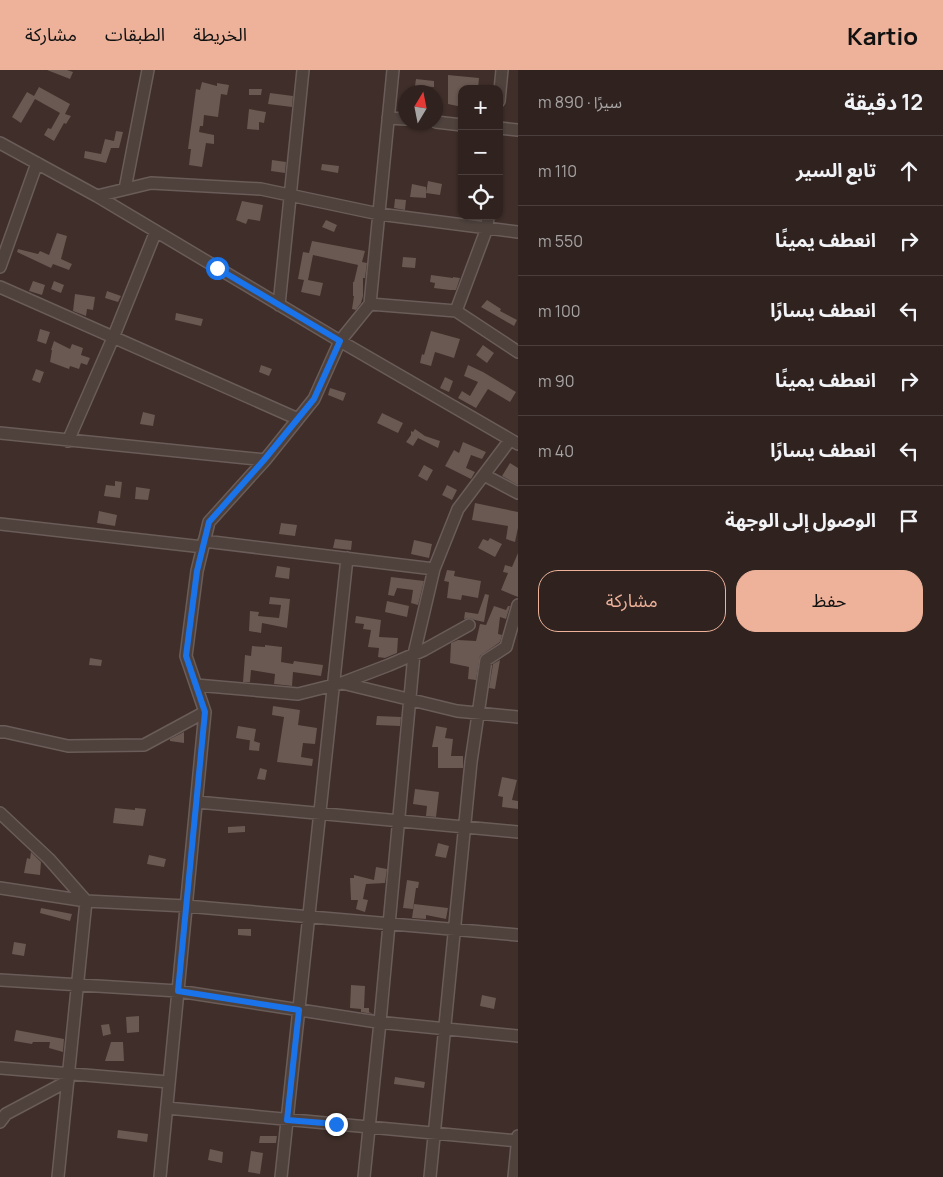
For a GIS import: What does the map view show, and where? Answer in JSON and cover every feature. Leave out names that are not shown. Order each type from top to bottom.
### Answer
[{"type":"street","points":[[125,189],[148,70]]},
{"type":"street","points":[[279,305],[303,70]]},
{"type":"street","points":[[160,1177],[205,712],[186,656],[197,571],[209,522],[264,460],[314,399],[340,341],[370,304],[393,70]]},
{"type":"street","points":[[501,85],[502,70]]},
{"type":"street","points":[[388,118],[398,119]]},
{"type":"street","points":[[443,123],[458,125]]},
{"type":"street","points":[[503,128],[518,130]]},
{"type":"street","points":[[0,143],[97,196],[514,442],[484,475],[458,509],[434,569],[414,654],[364,1177]]},
{"type":"street","points":[[0,266],[37,163]]},
{"type":"street","points":[[97,196],[151,183],[261,189],[379,214],[487,222],[518,232]]},
{"type":"street","points":[[456,311],[487,222]]},
{"type":"street","points":[[68,441],[113,338],[156,231]]},
{"type":"street","points":[[0,287],[298,419]]},
{"type":"street","points":[[370,304],[456,311],[518,352]]},
{"type":"street","points":[[0,433],[264,460]]},
{"type":"street","points":[[484,475],[518,493]]},
{"type":"street","points":[[0,524],[347,558],[434,569]]},
{"type":"street","points":[[281,1177],[320,814],[338,684],[347,558]]},
{"type":"street","points":[[430,1177],[471,762],[486,660],[506,647],[518,605]]},
{"type":"street","points":[[196,685],[298,694],[338,684],[414,654],[469,625]]},
{"type":"street","points":[[338,684],[457,711],[518,717]]},
{"type":"street","points":[[0,732],[68,746],[144,745],[205,712]]},
{"type":"street","points":[[196,802],[518,832]]},
{"type":"street","points":[[0,813],[49,858],[86,901],[58,1177]]},
{"type":"street","points":[[0,888],[86,901],[186,906],[518,935]]},
{"type":"street","points":[[0,980],[178,991],[380,1022],[518,1036]]},
{"type":"street","points":[[0,1068],[68,1078],[169,1082]]},
{"type":"street","points":[[0,1122],[6,1114],[68,1078]]},
{"type":"street","points":[[167,1108],[518,1141]]},
{"type":"street","points":[[514,1177],[518,1136]]},
{"type":"building","points":[[47,70],[67,70],[73,72],[70,79]]},
{"type":"building","points":[[448,75],[479,78],[478,85],[458,85],[458,106],[448,104]]},
{"type":"building","points":[[416,79],[434,81],[434,85],[415,85]]},
{"type":"building","points":[[202,82],[217,86],[217,83],[229,85],[227,95],[221,94],[218,117],[204,115],[203,126],[200,126],[199,132],[214,135],[214,144],[206,143],[202,167],[189,165],[191,149],[188,149],[196,89],[200,90]]},
{"type":"building","points":[[39,87],[70,104],[65,114],[71,116],[66,124],[64,123],[54,141],[44,135],[48,128],[51,129],[60,113],[35,99],[21,123],[12,117],[27,92],[34,96]]},
{"type":"building","points":[[249,89],[262,89],[261,95],[249,95]]},
{"type":"building","points":[[270,93],[293,96],[292,107],[268,104]]},
{"type":"building","points":[[249,109],[266,112],[264,123],[259,122],[259,130],[247,129]]},
{"type":"building","points":[[116,131],[123,132],[119,148],[111,148],[106,163],[84,158],[85,151],[101,154],[105,139],[114,141]]},
{"type":"building","points":[[272,160],[286,162],[285,173],[271,171]]},
{"type":"building","points":[[322,164],[339,166],[338,173],[321,170]]},
{"type":"building","points":[[428,181],[442,184],[440,195],[426,193]]},
{"type":"building","points":[[412,184],[426,187],[426,198],[410,197]]},
{"type":"building","points":[[395,199],[406,200],[405,210],[394,208]]},
{"type":"building","points":[[242,201],[263,205],[260,221],[248,219],[246,224],[236,220]]},
{"type":"building","points":[[326,220],[337,225],[334,232],[322,227]]},
{"type":"building","points":[[57,233],[67,236],[61,259],[72,264],[69,270],[53,264],[51,268],[17,252],[18,249],[38,254],[40,251],[49,255]]},
{"type":"building","points":[[312,241],[365,251],[362,262],[367,263],[365,278],[363,278],[363,296],[356,310],[352,309],[354,296],[353,282],[358,265],[313,255],[308,280],[323,283],[320,296],[301,292],[304,280],[298,279],[303,252],[309,253]]},
{"type":"building","points":[[403,257],[416,258],[415,268],[402,267]]},
{"type":"building","points":[[431,275],[460,278],[456,290],[434,288],[435,283],[430,282]]},
{"type":"building","points":[[33,281],[45,285],[42,295],[29,291]]},
{"type":"building","points":[[54,281],[64,285],[61,293],[51,289]]},
{"type":"building","points":[[107,291],[121,296],[118,302],[105,298]]},
{"type":"building","points":[[75,294],[95,297],[93,310],[87,309],[86,316],[73,311]]},
{"type":"building","points":[[487,300],[501,309],[500,311],[517,320],[514,326],[481,307]]},
{"type":"building","points":[[176,313],[203,319],[201,326],[175,320]]},
{"type":"building","points":[[40,329],[50,332],[46,344],[37,341]]},
{"type":"building","points":[[431,331],[460,339],[454,358],[435,352],[431,366],[420,363]]},
{"type":"building","points":[[54,341],[70,349],[72,344],[83,348],[81,355],[90,358],[87,365],[81,363],[79,369],[70,366],[69,369],[50,362]]},
{"type":"building","points":[[483,345],[494,353],[487,363],[476,355]]},
{"type":"building","points":[[261,365],[272,369],[269,376],[259,372]]},
{"type":"building","points":[[468,365],[516,392],[510,402],[488,389],[476,408],[458,398],[462,391],[470,396],[478,382],[464,376]]},
{"type":"building","points":[[36,369],[44,372],[40,383],[32,380]]},
{"type":"building","points":[[445,377],[453,381],[449,392],[440,388]]},
{"type":"building","points":[[330,388],[346,393],[343,401],[328,395]]},
{"type":"building","points":[[143,412],[155,415],[153,426],[140,424]]},
{"type":"building","points":[[382,413],[403,423],[398,433],[377,423]]},
{"type":"building","points":[[415,429],[425,436],[440,441],[438,448],[418,438],[413,446],[406,442],[411,435],[411,431],[413,432]]},
{"type":"building","points":[[463,442],[486,452],[482,459],[471,455],[466,468],[475,472],[471,479],[445,466],[454,450],[459,453]]},
{"type":"building","points":[[510,463],[518,468],[518,485],[502,476]]},
{"type":"building","points":[[424,465],[433,470],[427,481],[418,476]]},
{"type":"building","points":[[115,481],[122,482],[120,498],[104,496],[106,485],[115,486]]},
{"type":"building","points":[[447,485],[457,490],[452,500],[442,495]]},
{"type":"building","points":[[136,487],[150,489],[148,500],[135,499]]},
{"type":"building","points":[[475,503],[518,512],[518,528],[515,542],[506,539],[508,526],[472,520]]},
{"type":"building","points":[[99,511],[117,515],[115,526],[97,523]]},
{"type":"building","points":[[281,523],[297,525],[295,536],[279,534]]},
{"type":"building","points":[[490,538],[502,544],[495,557],[478,548],[483,539],[488,541]]},
{"type":"building","points":[[335,539],[352,541],[351,550],[333,548]]},
{"type":"building","points":[[414,540],[432,544],[429,558],[411,554]]},
{"type":"building","points":[[518,553],[518,597],[501,590],[508,573],[503,572],[505,565],[512,567]]},
{"type":"building","points":[[277,566],[290,568],[289,579],[275,577]]},
{"type":"building","points":[[447,570],[455,571],[454,576],[481,581],[478,598],[462,595],[461,600],[447,598],[449,582],[444,581]]},
{"type":"building","points":[[391,577],[424,581],[418,605],[411,603],[413,590],[397,588],[394,596],[388,595]]},
{"type":"building","points":[[485,594],[489,595],[484,622],[470,618],[464,619],[465,612],[478,614]]},
{"type":"building","points":[[270,597],[290,599],[287,628],[262,623],[261,633],[249,631],[250,611],[259,612],[258,616],[279,618],[281,605],[269,604]]},
{"type":"building","points":[[387,601],[409,606],[407,617],[385,612]]},
{"type":"building","points":[[494,606],[506,610],[510,606],[506,619],[500,617],[498,634],[502,635],[500,642],[480,656],[476,680],[468,679],[469,667],[450,663],[451,643],[458,640],[476,641],[480,624],[486,625]]},
{"type":"building","points":[[356,616],[381,620],[379,637],[398,638],[397,653],[385,658],[378,657],[379,648],[368,647],[371,630],[363,629],[364,624],[355,623]]},
{"type":"building","points":[[265,645],[282,647],[281,662],[293,664],[294,661],[323,665],[321,676],[293,672],[292,686],[274,684],[275,674],[251,670],[250,682],[243,682],[245,655],[251,656],[252,646],[265,647]]},
{"type":"building","points":[[90,658],[102,660],[101,666],[89,665]]},
{"type":"building","points":[[500,660],[495,689],[489,688],[493,664]]},
{"type":"building","points":[[273,706],[300,710],[298,725],[317,728],[315,744],[303,743],[301,757],[313,759],[312,766],[277,762],[284,717],[272,715]]},
{"type":"building","points":[[377,716],[401,717],[400,726],[376,725]]},
{"type":"building","points":[[238,726],[256,729],[254,741],[236,738]]},
{"type":"building","points":[[436,726],[447,728],[445,738],[453,739],[451,756],[463,756],[463,768],[438,768],[438,747],[432,747]]},
{"type":"building","points":[[184,732],[184,743],[170,741],[170,739]]},
{"type":"building","points":[[250,740],[260,743],[259,751],[249,750]]},
{"type":"building","points":[[260,768],[267,770],[265,780],[257,779]]},
{"type":"building","points":[[502,777],[517,780],[512,800],[518,801],[518,809],[502,807],[503,797],[498,796]]},
{"type":"building","points":[[415,789],[439,792],[436,817],[426,816],[427,806],[413,804]]},
{"type":"building","points":[[115,808],[146,809],[143,826],[113,823]]},
{"type":"building","points":[[245,826],[245,832],[228,833],[228,827]]},
{"type":"building","points":[[438,843],[449,846],[446,858],[435,856]]},
{"type":"building","points":[[31,852],[41,862],[40,875],[24,873],[27,858],[30,859]]},
{"type":"building","points":[[149,855],[166,859],[164,867],[147,864]]},
{"type":"building","points":[[376,867],[387,869],[385,883],[366,884],[363,899],[368,900],[365,912],[356,909],[358,900],[351,900],[350,878],[354,878],[354,875],[374,880]]},
{"type":"building","points":[[407,880],[419,882],[418,888],[416,888],[413,909],[403,908]]},
{"type":"building","points":[[414,904],[448,908],[446,919],[426,915],[426,919],[412,918]]},
{"type":"building","points":[[41,908],[72,914],[70,921],[40,913]]},
{"type":"building","points":[[238,929],[251,929],[251,936],[238,935]]},
{"type":"building","points":[[14,942],[26,944],[24,956],[12,954]]},
{"type":"building","points":[[351,985],[365,986],[364,1008],[369,1008],[369,1012],[373,1014],[361,1012],[361,1009],[350,1008]]},
{"type":"building","points":[[482,995],[496,998],[494,1009],[480,1006]]},
{"type":"building","points":[[139,1016],[139,1032],[127,1033],[126,1017]]},
{"type":"building","points":[[109,1024],[111,1034],[103,1036],[101,1025]]},
{"type":"building","points":[[16,1030],[64,1039],[63,1052],[49,1048],[50,1042],[33,1042],[32,1044],[14,1041]]},
{"type":"building","points":[[111,1042],[123,1042],[124,1061],[105,1061]]},
{"type":"building","points":[[395,1077],[425,1082],[424,1088],[394,1084]]},
{"type":"building","points":[[118,1130],[148,1134],[147,1142],[117,1138]]},
{"type":"building","points":[[260,1136],[277,1136],[276,1143],[259,1143]]},
{"type":"building","points":[[210,1149],[223,1152],[222,1163],[208,1160]]},
{"type":"building","points":[[251,1151],[263,1153],[260,1174],[248,1172]]},
{"type":"route","points":[[217,268],[340,341],[314,399],[264,460],[209,522],[197,571],[186,656],[205,712],[178,991],[299,1010],[287,1120],[336,1124]]}]
